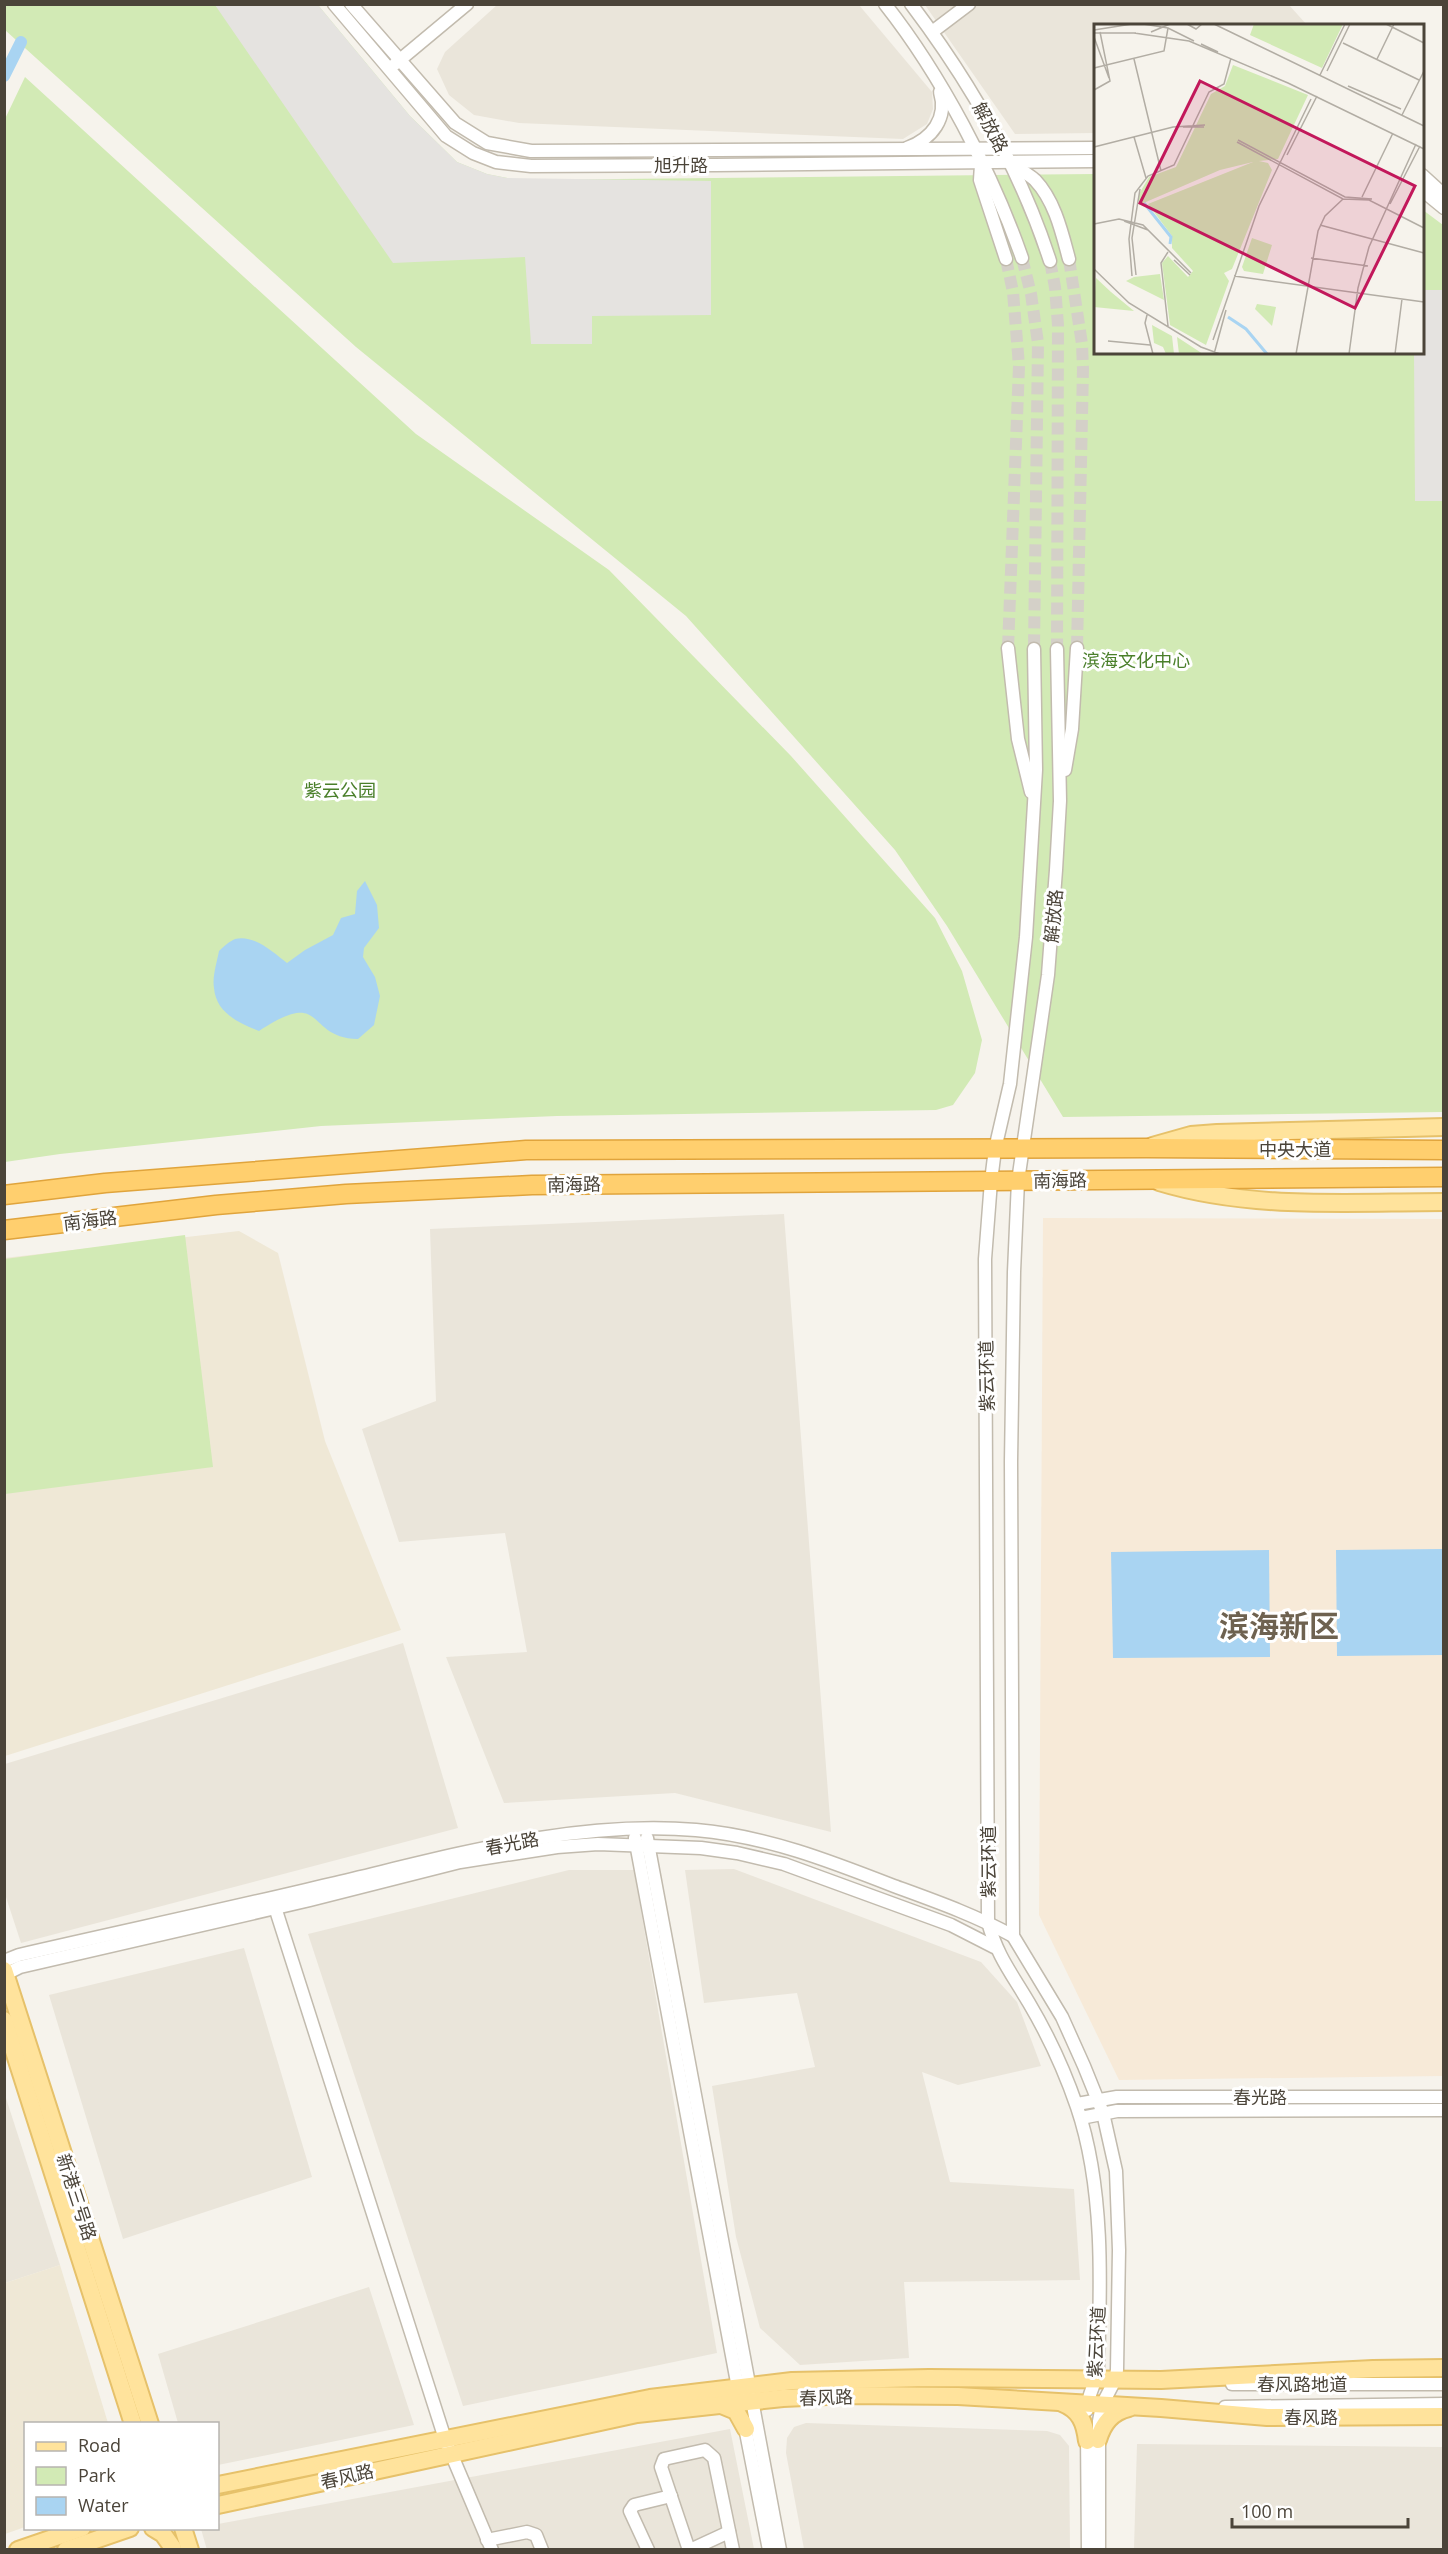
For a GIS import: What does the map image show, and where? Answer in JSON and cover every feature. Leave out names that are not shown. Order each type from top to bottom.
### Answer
[{"type":"highway","name":"南海路","points":[[4,1195],[105,1183],[526,1150],[1146,1148]]},
{"type":"highway","name":"中央大道","points":[[1146,1148],[1443,1150]]},
{"type":"highway","name":"中央大道","points":[[1146,1179],[1443,1177]]},
{"type":"highway","name":"南海路","points":[[4,1230],[216,1205],[532,1185],[1146,1179]]},
{"type":"main road","points":[[1146,1148],[1180,1138],[1216,1133],[1443,1127]]},
{"type":"main road","points":[[1146,1179],[1196,1193],[1261,1201],[1443,1202]]},
{"type":"main road","name":"新港三号路","points":[[5,1970],[149,2422]]},
{"type":"main road","name":"新港三号路","points":[[4,2020],[132,2422]]},
{"type":"main road","name":"春风路","points":[[743,2396],[871,2378],[1161,2380],[1373,2369],[1443,2368]]},
{"type":"main road","name":"春风路","points":[[219,2485],[637,2414],[717,2397],[895,2395],[1094,2404],[1267,2417],[1443,2416]]},
{"type":"main road","points":[[717,2397],[736,2411],[751,2429]]},
{"type":"main road","points":[[1059,2402],[1078,2413],[1093,2440],[1111,2416],[1122,2410],[1139,2407]]},
{"type":"main road","name":"春风路","points":[[219,2505],[448,2446]]},
{"type":"main road","points":[[18,2550],[79,2530]]},
{"type":"main road","points":[[66,2550],[127,2530]]},
{"type":"main road","points":[[155,2530],[181,2541]]},
{"type":"main road","points":[[168,2530],[181,2541]]},
{"type":"street","name":"旭升路","points":[[334,4],[446,136],[479,156],[509,165],[981,164],[1094,160]]},
{"type":"street","name":"旭升路","points":[[351,4],[437,105],[464,130],[487,143],[518,150],[1094,148]]},
{"type":"street","points":[[389,69],[467,4]]},
{"type":"street","name":"解放路","points":[[885,4],[924,56],[935,76],[1007,216],[1022,258]]},
{"type":"street","name":"解放路","points":[[911,4],[964,79],[1002,148],[1034,216],[1050,261]]},
{"type":"street","points":[[932,32],[969,4]]},
{"type":"street","points":[[899,150],[924,139],[939,121],[942,100],[935,76]]},
{"type":"street","points":[[1009,162],[1034,179],[1043,191],[1057,219],[1069,259]]},
{"type":"street","points":[[981,164],[980,180],[1006,259]]},
{"type":"street","points":[[1424,177],[1443,195]]},
{"type":"street","points":[[1424,192],[1443,208]]},
{"type":"street","points":[[1008,648],[1018,739],[1034,805]]},
{"type":"street","points":[[1060,801],[1072,729],[1077,648]]},
{"type":"street","name":"解放路","points":[[995,1149],[1010,1084],[1019,1011],[1037,743],[1034,649]]},
{"type":"street","name":"解放路","points":[[1018,1181],[1048,975],[1060,801],[1057,649]]},
{"type":"street","name":"紫云环道","points":[[995,1149],[985,1259],[988,1922],[994,1947],[1030,2005],[1077,2104],[1092,2169],[1097,2209],[1098,2369],[1094,2404],[1088,2550]]},
{"type":"street","name":"紫云环道","points":[[1018,1181],[1011,1461],[1013,1936],[1062,2017],[1098,2099],[1116,2171],[1118,2352],[1115,2380],[1094,2404]]},
{"type":"street","points":[[640,1828],[641,1845],[743,2396],[780,2550]]},
{"type":"street","name":"春光路","points":[[5,1970],[511,1843],[596,1829],[699,1830],[735,1835],[782,1846],[826,1859],[988,1922],[1013,1936]]},
{"type":"street","name":"春光路","points":[[273,1902],[460,1862],[557,1847],[598,1844],[641,1845],[738,1853],[784,1864],[951,1925],[994,1947]]},
{"type":"street","points":[[273,1902],[460,2479],[489,2545],[527,2532],[536,2535],[543,2550]]},
{"type":"street","name":"春光路","points":[[1077,2104],[1117,2097],[1443,2097]]},
{"type":"street","name":"春光路","points":[[1081,2118],[1118,2111],[1443,2110]]},
{"type":"street","name":"春风路地道","points":[[1161,2380],[1233,2384],[1443,2384]]},
{"type":"street","name":"春风路地道","points":[[1161,2408],[1443,2403]]},
{"type":"street","points":[[751,2429],[769,2550]]},
{"type":"street","name":"紫云环道","points":[[1093,2440],[1099,2550]]},
{"type":"street","points":[[729,2532],[690,2550],[661,2467],[664,2459],[705,2450],[714,2457],[733,2550]]},
{"type":"street","points":[[648,2550],[630,2511],[634,2505],[671,2496]]},
{"type":"shaded area","points":[[215,5],[318,5],[410,116],[457,162],[487,174],[507,178],[711,181],[711,315],[592,316],[592,344],[531,344],[525,257],[393,263]]},
{"type":"shaded area","points":[[497,5],[859,5],[932,92],[933,109],[927,124],[903,139],[519,123],[474,115],[449,95],[437,69],[445,52]]},
{"type":"shaded area","points":[[925,5],[1289,5],[1306,24],[1094,24],[1094,133],[1015,134]]},
{"type":"shaded area","points":[[1424,290],[1443,290],[1443,501],[1415,501],[1414,354],[1424,354]]},
{"type":"shaded area","points":[[784,1214],[831,1832],[675,1793],[504,1803],[446,1657],[527,1652],[505,1533],[399,1542],[362,1429],[436,1401],[430,1229]]},
{"type":"shaded area","points":[[1043,1218],[1443,1219],[1443,2076],[1119,2080],[1039,1915]]},
{"type":"shaded area","points":[[239,1231],[278,1253],[325,1441],[401,1630],[5,1756],[4,1258]]},
{"type":"shaded area","points":[[403,1643],[458,1828],[21,1943],[5,1894],[5,1764]]},
{"type":"shaded area","points":[[734,1869],[981,1962],[1017,2002],[1041,2066],[958,2085],[922,2072],[950,2182],[1074,2189],[1080,2280],[904,2282],[909,2358],[800,2365],[760,2328],[736,2237],[712,2086],[815,2067],[797,1993],[704,2003],[685,1870]]},
{"type":"shaded area","points":[[569,1870],[634,1870],[717,2353],[463,2406],[308,1934]]},
{"type":"shaded area","points":[[244,1948],[312,2177],[123,2239],[49,1995]]},
{"type":"shaded area","points":[[4,2092],[60,2265],[5,2283],[4,2283]]},
{"type":"shaded area","points":[[60,2265],[108,2422],[24,2422],[24,2527],[5,2534],[5,2283]]},
{"type":"shaded area","points":[[369,2287],[414,2425],[219,2465],[219,2422],[178,2422],[158,2354]]},
{"type":"shaded area","points":[[806,2423],[1047,2431],[1060,2435],[1069,2446],[1070,2549],[804,2549],[786,2453],[787,2438],[794,2427]]},
{"type":"shaded area","points":[[730,2429],[754,2549],[207,2550],[201,2530],[219,2530],[219,2524]]},
{"type":"shaded area","points":[[1137,2444],[1443,2447],[1443,2549],[1134,2549]]},
{"type":"green space","name":"滨海文化中心","points":[[4,5],[318,5],[410,116],[457,162],[487,174],[518,180],[1094,174],[1094,354],[1424,354],[1424,211],[1443,225],[1443,1112],[1063,1117],[947,926],[895,850],[686,616],[356,347],[5,30]]},
{"type":"green space","name":"紫云公园","points":[[25,77],[416,434],[609,570],[791,756],[935,918],[962,971],[982,1040],[975,1073],[953,1105],[936,1110],[557,1116],[321,1126],[5,1162],[4,121]]},
{"type":"green space","points":[[185,1235],[213,1467],[5,1494],[5,1259]]},
{"type":"water","points":[[365,881],[377,905],[379,928],[364,948],[363,957],[375,977],[380,996],[374,1025],[358,1039],[341,1037],[329,1031],[306,1013],[296,1013],[281,1018],[259,1031],[236,1020],[224,1010],[216,997],[214,984],[215,969],[221,949],[235,939],[249,939],[263,945],[287,963],[333,935],[341,918],[355,914],[357,891]]},
{"type":"water","points":[[1443,1549],[1443,1655],[1337,1656],[1336,1550]]},
{"type":"water","points":[[1269,1550],[1270,1657],[1113,1658],[1111,1552]]},
{"type":"waterway","points":[[4,76],[21,42]]},
{"type":"tunnel","points":[[1022,258],[1031,294],[1038,343],[1034,649]]},
{"type":"tunnel","points":[[1006,259],[1013,292],[1019,366],[1008,648]]},
{"type":"tunnel","points":[[1069,259],[1082,344],[1083,369],[1077,648]]},
{"type":"tunnel","points":[[1050,261],[1058,325],[1057,649]]},
{"type":"district","name":"滨海新区","points":[[1279,1625]]}]
